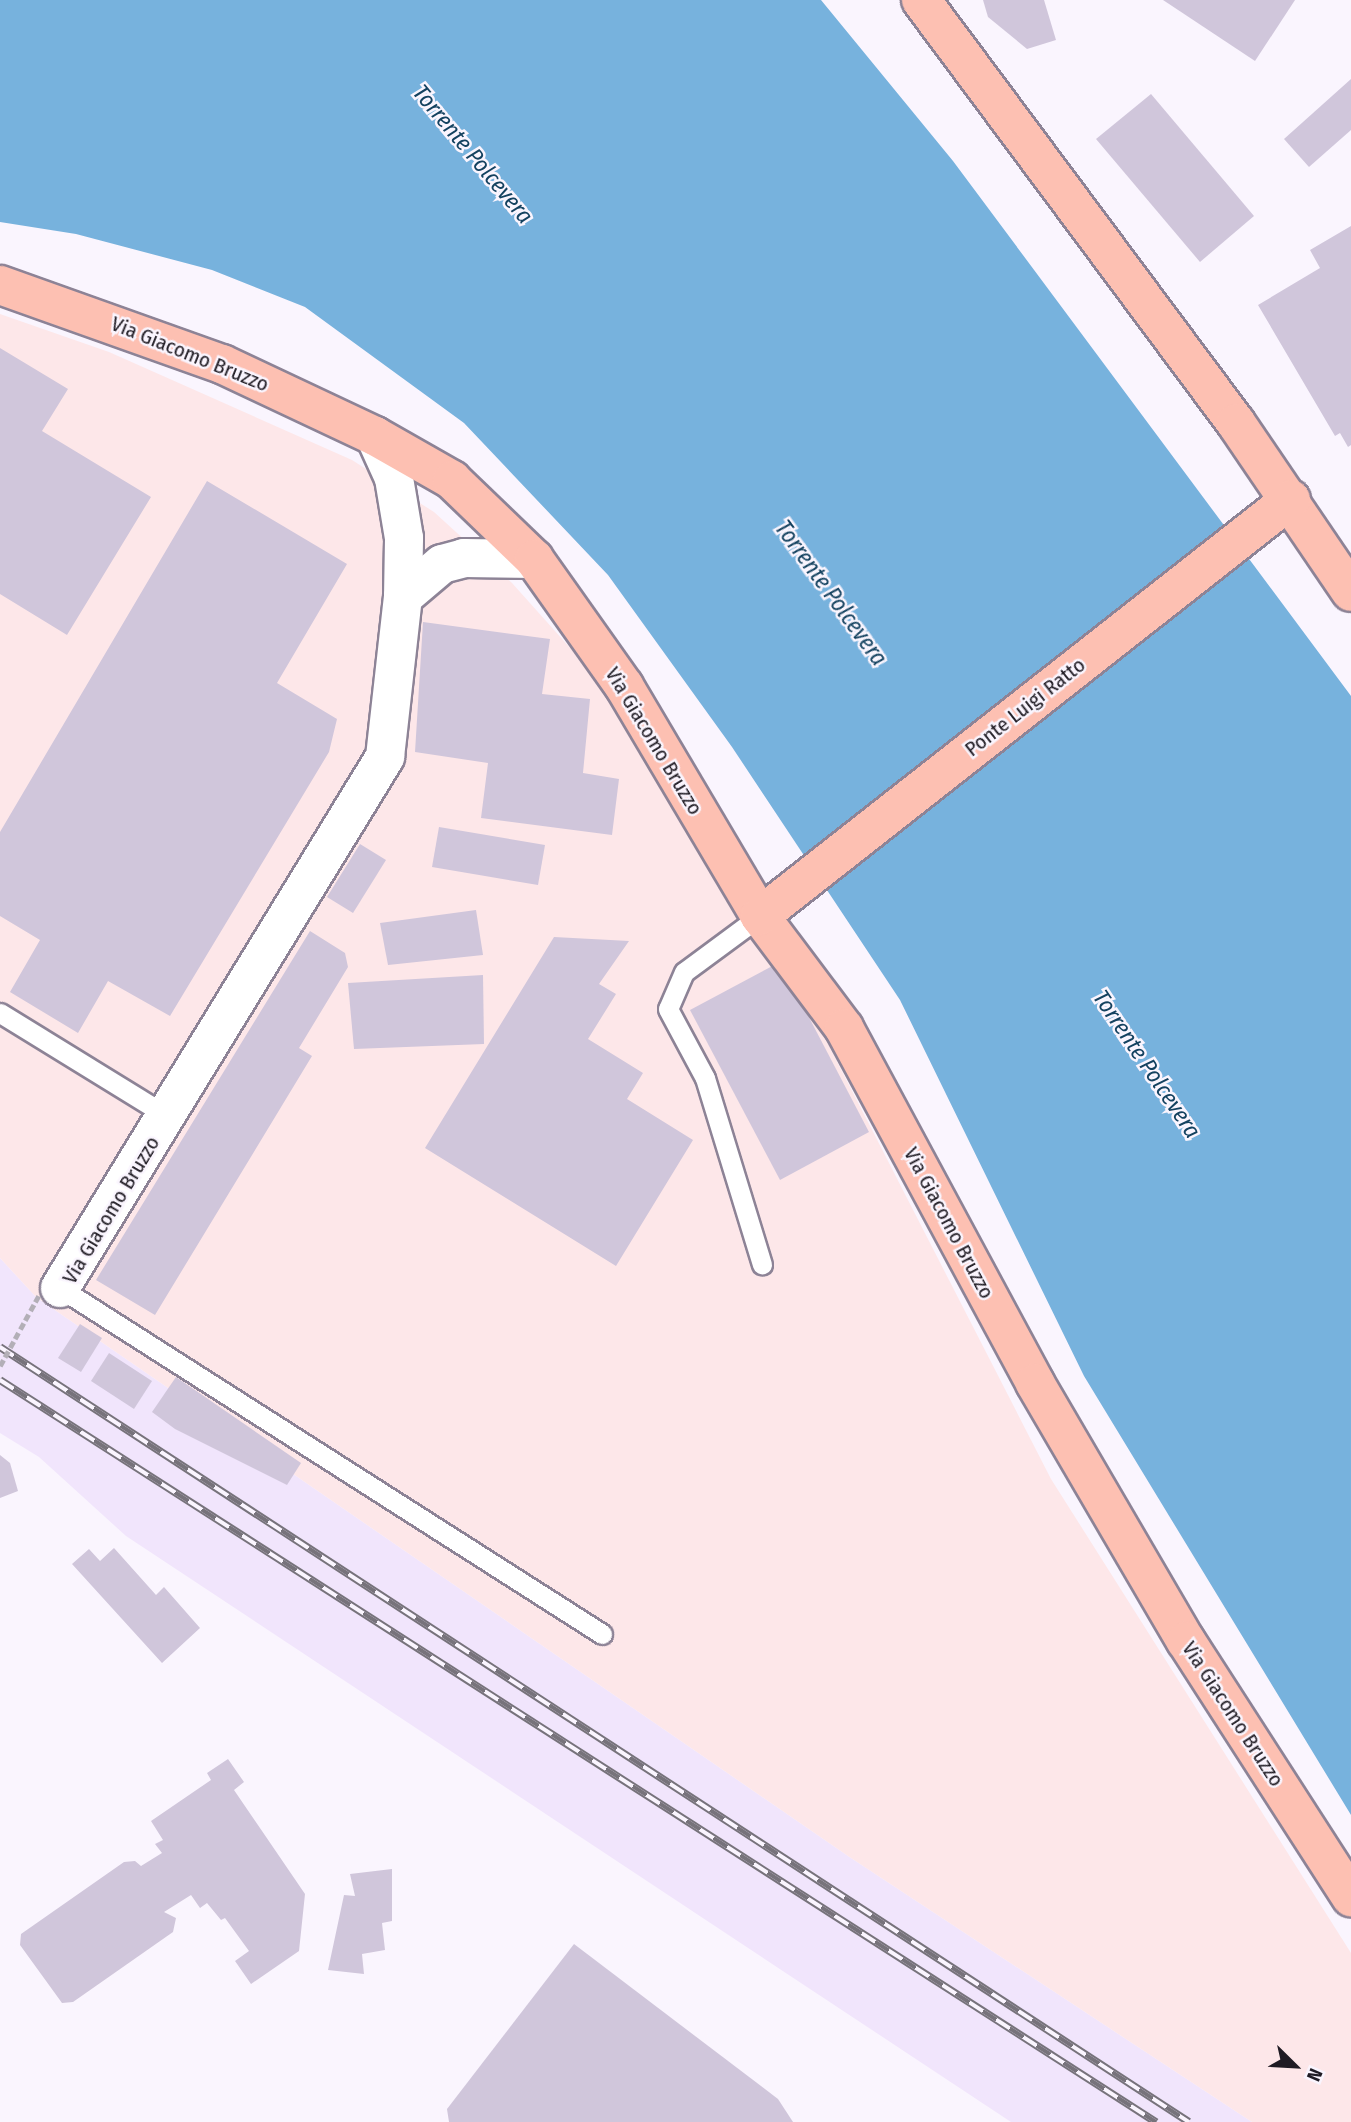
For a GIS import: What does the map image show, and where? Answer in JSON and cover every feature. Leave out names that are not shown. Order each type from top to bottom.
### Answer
[{"type":"main road","points":[[921,0],[1291,499],[1351,592]]},
{"type":"main road","name":"Via Giacomo Bruzzo","points":[[0,285],[222,364],[375,436],[452,480],[534,559],[624,686],[760,916],[844,1028],[1049,1407],[1186,1641],[1351,1897]]},
{"type":"main road","points":[[1291,499],[1351,558]]},
{"type":"main road","name":"Ponte Luigi Ratto","points":[[760,916],[1291,499]]},
{"type":"street","name":"Via Giacomo Bruzzo","points":[[49,1291],[169,1117],[377,774],[390,742],[403,597],[404,538],[394,478],[375,436]]},
{"type":"street","points":[[403,597],[442,564],[464,558],[534,559]]},
{"type":"lane","points":[[760,916],[684,972],[668,1009],[705,1078],[762,1265]]},
{"type":"lane","points":[[0,1013],[169,1117]]},
{"type":"lane","name":"Via Giacomo Bruzzo","points":[[49,1291],[602,1634]]},
{"type":"path","points":[[0,1366],[49,1291]]},
{"type":"shaded area","points":[[0,314],[109,352],[352,460],[434,512],[512,583],[615,698],[786,962],[1051,1479],[1351,1953],[1351,2122],[1252,2122],[848,1856],[36,1297],[0,1258]]},
{"type":"shaded area","points":[[0,1258],[36,1297],[848,1856],[1252,2122],[1011,2122],[126,1536],[39,1457],[0,1433]]},
{"type":"water","name":"Torrente Polcevera","points":[[0,0],[821,0],[953,161],[1351,696],[1351,1815],[1084,1376],[900,1000],[732,747],[608,575],[464,423],[305,307],[212,270],[76,234],[0,222]]},
{"type":"building","points":[[983,0],[1044,0],[1056,40],[1027,49],[988,17]]},
{"type":"building","points":[[1163,0],[1295,0],[1255,61]]},
{"type":"building","points":[[1351,79],[1351,130],[1309,167],[1284,139]]},
{"type":"building","points":[[1151,94],[1254,216],[1200,262],[1096,139]]},
{"type":"building","points":[[1351,226],[1351,445],[1348,447],[1340,433],[1335,436],[1258,305],[1320,268],[1310,250]]},
{"type":"building","points":[[0,348],[68,389],[42,431],[151,497],[67,635],[0,594]]},
{"type":"building","points":[[207,481],[347,564],[277,683],[337,719],[329,752],[170,1016],[108,981],[78,1033],[10,992],[40,940],[0,916],[0,832]]},
{"type":"building","points":[[423,622],[550,639],[542,694],[590,699],[583,773],[619,779],[612,835],[481,818],[488,763],[415,752]]},
{"type":"building","points":[[439,827],[545,845],[538,885],[432,867]]},
{"type":"building","points":[[360,844],[386,860],[353,913],[327,897]]},
{"type":"building","points":[[476,910],[483,955],[388,965],[380,923]]},
{"type":"building","points":[[310,931],[345,953],[348,967],[299,1048],[312,1056],[155,1315],[96,1280]]},
{"type":"building","points":[[554,937],[629,941],[599,984],[616,994],[588,1039],[643,1073],[627,1099],[693,1140],[616,1266],[425,1148]]},
{"type":"building","points":[[780,962],[869,1132],[780,1180],[690,1010]]},
{"type":"building","points":[[483,975],[484,1044],[354,1049],[348,983]]},
{"type":"building","points":[[80,1324],[102,1338],[81,1372],[58,1358]]},
{"type":"building","points":[[109,1353],[152,1381],[134,1409],[91,1381]]},
{"type":"building","points":[[176,1377],[301,1463],[287,1485],[175,1429],[152,1412]]},
{"type":"building","points":[[0,1455],[10,1463],[18,1491],[0,1498]]},
{"type":"building","points":[[114,1548],[156,1595],[164,1587],[200,1628],[162,1663],[72,1564],[89,1549],[100,1561]]},
{"type":"building","points":[[228,1759],[244,1782],[234,1790],[305,1894],[299,1951],[251,1984],[235,1961],[249,1951],[225,1918],[221,1920],[207,1903],[200,1908],[191,1895],[164,1912],[176,1918],[173,1932],[73,2002],[62,2003],[20,1945],[21,1934],[124,1862],[135,1861],[141,1866],[162,1853],[155,1844],[163,1840],[151,1821],[211,1780],[207,1773]]},
{"type":"building","points":[[392,1869],[392,1921],[382,1923],[385,1950],[362,1954],[364,1974],[328,1970],[344,1895],[355,1896],[350,1874]]},
{"type":"building","points":[[574,1944],[778,2099],[793,2122],[449,2122],[447,2109]]},
{"type":"railway","points":[[0,1347],[1189,2122]]},
{"type":"railway","points":[[0,1380],[1156,2122]]}]
